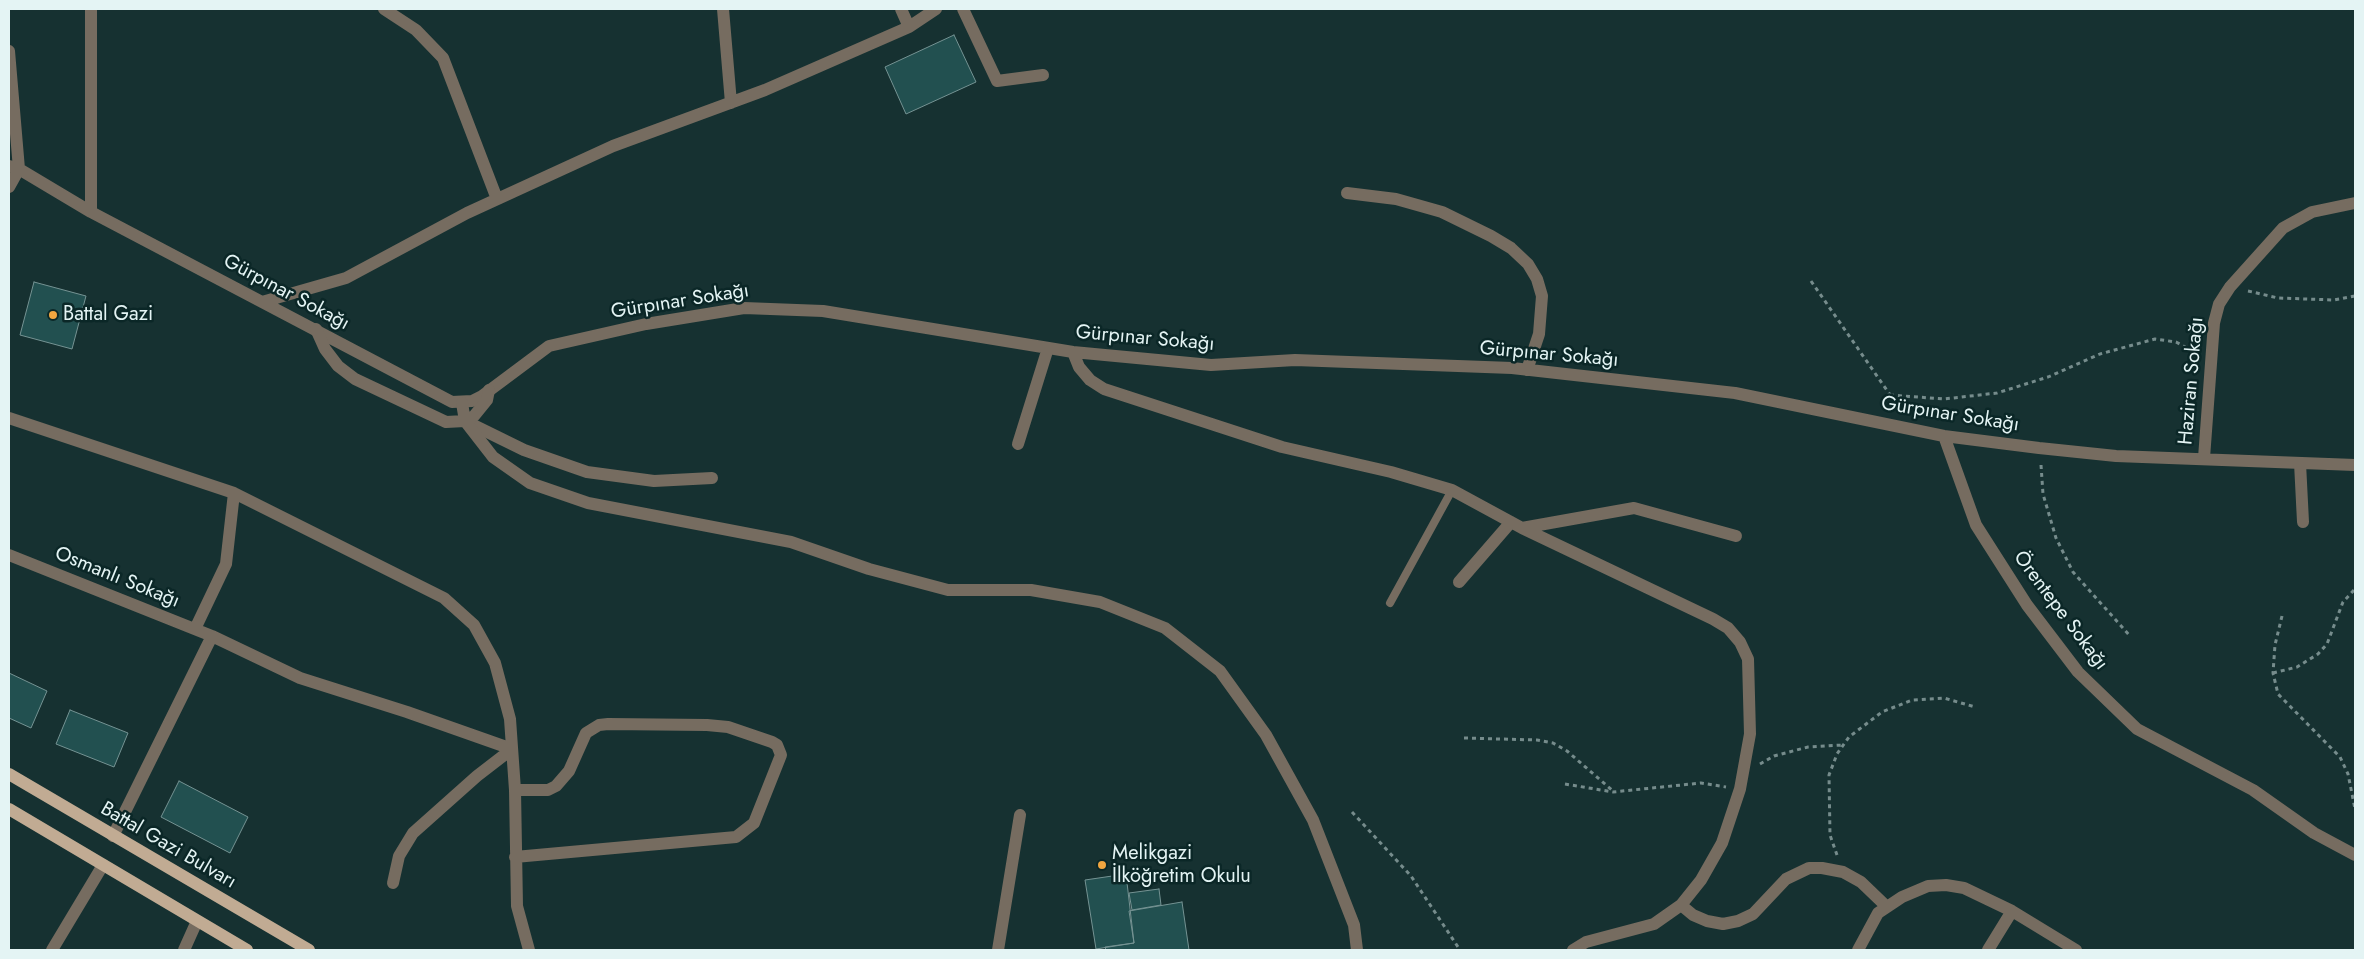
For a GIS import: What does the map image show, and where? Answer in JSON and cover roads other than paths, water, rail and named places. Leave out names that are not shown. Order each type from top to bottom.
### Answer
[{"type":"main road","name":"Battal Gazi Bulvarı","points":[[9,774],[309,950]]},
{"type":"main road","points":[[9,809],[247,950]]},
{"type":"street","points":[[90,9],[91,212]]},
{"type":"street","points":[[384,9],[416,30],[442,58],[497,199]]},
{"type":"street","points":[[723,9],[731,103]]},
{"type":"street","points":[[901,9],[909,27]]},
{"type":"street","points":[[262,302],[346,278],[497,199],[613,146],[765,90],[909,27],[936,9]]},
{"type":"street","points":[[963,9],[997,81],[1043,75]]},
{"type":"street","points":[[9,51],[14,167],[9,187]]},
{"type":"street","name":"Gürpınar Sokağı","points":[[14,167],[91,212],[442,398],[462,403],[472,401],[489,390],[549,346],[646,324],[744,308],[823,311],[1073,352],[1211,365],[1295,360],[1527,370],[1735,393],[1944,436],[2039,448],[2116,456],[2355,465]]},
{"type":"street","points":[[1347,193],[1396,199],[1442,212],[1491,236],[1510,248],[1528,264],[1537,279],[1542,296],[1539,334],[1527,370]]},
{"type":"street","name":"Haziran Sokağı","points":[[2204,458],[2214,324],[2219,304],[2230,287],[2284,228],[2312,212],[2355,203]]},
{"type":"street","points":[[316,330],[329,355],[338,366],[355,379],[446,422],[465,421],[524,450],[587,472],[654,481],[712,478]]},
{"type":"street","points":[[1018,444],[1048,348]]},
{"type":"street","points":[[1073,352],[1079,368],[1090,380],[1104,389],[1282,447],[1391,472],[1452,490],[1517,525],[1713,619],[1728,628],[1740,642],[1748,659],[1750,734],[1740,789],[1722,843],[1701,880],[1681,905],[1654,924],[1586,942],[1573,950]]},
{"type":"street","points":[[465,421],[482,409],[489,390]]},
{"type":"street","points":[[462,403],[465,421],[493,457],[530,483],[588,503],[791,542],[870,569],[948,590],[1031,590],[1100,602],[1165,628],[1220,671],[1266,735],[1313,820],[1354,925],[1357,950]]},
{"type":"street","points":[[9,418],[234,493],[444,598],[474,625],[495,664],[510,719],[515,790],[517,906],[530,950]]},
{"type":"street","name":"Örentepe Sokağı","points":[[1944,436],[1976,525],[2027,605],[2078,672],[2137,729],[2254,790],[2314,833],[2355,855]]},
{"type":"street","points":[[2340,464],[2355,456]]},
{"type":"street","points":[[2300,463],[2303,522]]},
{"type":"street","points":[[195,629],[226,564],[234,493]]},
{"type":"street","points":[[1459,582],[1517,525],[1634,508],[1736,536]]},
{"type":"street","name":"Osmanlı Sokağı","points":[[9,555],[212,636],[300,678],[407,712],[512,749]]},
{"type":"street","points":[[113,836],[212,636]]},
{"type":"street","points":[[515,790],[548,790],[556,786],[569,771],[582,738],[591,728],[599,725],[707,725],[728,727],[772,742],[777,745],[780,755],[754,823],[736,837],[515,857]]},
{"type":"street","points":[[393,883],[399,856],[413,833],[477,776],[512,749]]},
{"type":"street","points":[[998,950],[1020,815]]},
{"type":"street","points":[[52,950],[103,865]]},
{"type":"street","points":[[1681,905],[1693,915],[1707,922],[1723,924],[1738,921],[1753,914],[1786,878],[1809,868],[1822,868],[1843,872],[1861,882],[1887,907]]},
{"type":"street","points":[[1858,950],[1878,914],[1887,907],[1902,897],[1928,886],[1946,885],[1964,888],[2012,911],[2076,950]]},
{"type":"street","points":[[1988,950],[2012,911]]},
{"type":"street","points":[[184,950],[198,921]]},
{"type":"lane","points":[[1390,603],[1452,490]]},
{"type":"place","name":"Battal Gazi","points":[[53,315]]},
{"type":"place","name":"Melikgazi İlköğretim Okulu","points":[[1102,865]]}]
